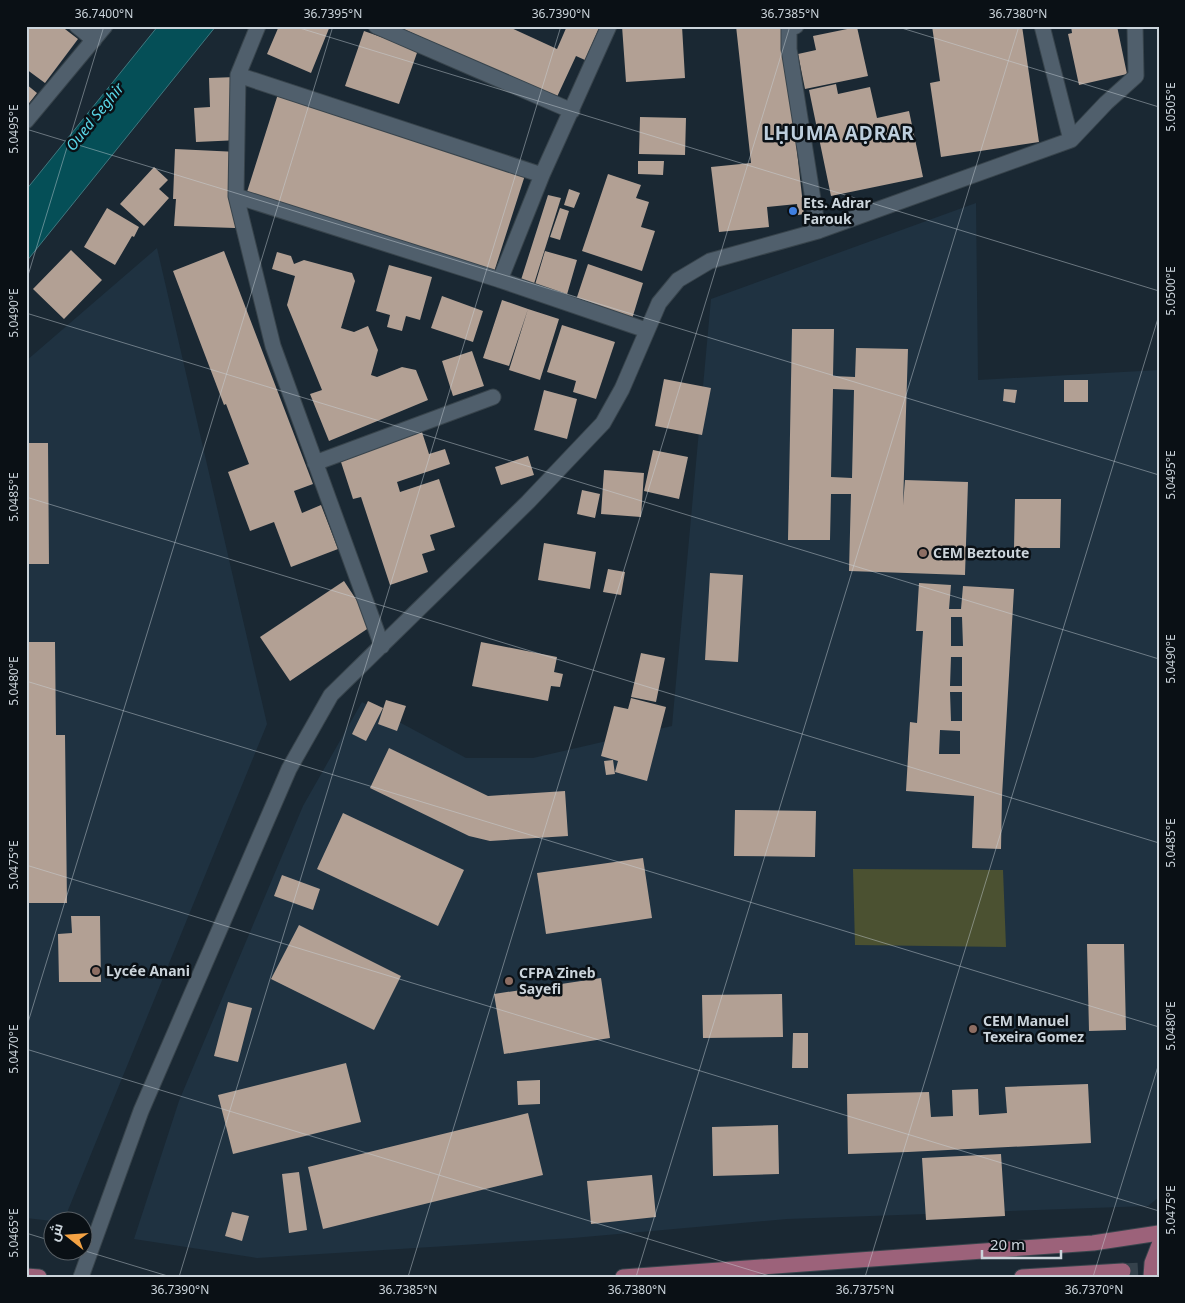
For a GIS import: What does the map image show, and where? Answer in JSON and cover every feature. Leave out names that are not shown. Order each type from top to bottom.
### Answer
[{"type":"main road","points":[[622,1277],[1093,1243],[1159,1233]]},
{"type":"main road","points":[[1151,1277],[1152,1263],[1159,1245]]},
{"type":"main road","points":[[1022,1277],[1123,1271]]},
{"type":"main road","points":[[26,1276],[39,1277]]},
{"type":"street","points":[[77,26],[94,40]]},
{"type":"street","points":[[26,121],[105,26]]},
{"type":"street","points":[[258,26],[238,75],[236,196],[273,346],[382,646]]},
{"type":"street","points":[[376,26],[572,112]]},
{"type":"street","points":[[500,280],[542,175],[572,112],[609,26]]},
{"type":"street","points":[[796,26],[789,29],[789,49],[818,231]]},
{"type":"street","points":[[1042,26],[1071,140]]},
{"type":"street","points":[[81,1277],[141,1111],[289,769],[331,695],[528,502],[603,423],[622,389],[659,303],[678,280],[710,261],[818,231],[1071,140],[1106,103],[1136,76],[1135,26]]},
{"type":"street","points":[[238,75],[542,175]]},
{"type":"street","points":[[236,196],[500,280],[646,330]]},
{"type":"street","points":[[316,463],[493,397]]},
{"type":"shaded area","points":[[976,203],[978,380],[1159,370],[1159,1197],[1148,1206],[787,1219],[573,1238],[257,1258],[134,1239],[179,1101],[303,806],[362,702],[466,758],[533,758],[672,726],[711,299]]},
{"type":"shaded area","name":"Lycée Anani","points":[[157,248],[267,724],[68,1210],[42,1210],[42,1220],[26,1218],[26,361]]},
{"type":"green space","points":[[853,869],[1003,870],[1006,947],[855,945]]},
{"type":"water","name":"Oued Seghir","points":[[158,26],[216,26],[26,262],[26,190]]},
{"type":"building","points":[[26,26],[61,26],[78,39],[45,83],[26,69]]},
{"type":"building","points":[[279,26],[330,26],[311,73],[267,54]]},
{"type":"building","points":[[397,26],[507,26],[557,49],[567,26],[600,26],[585,60],[576,56],[556,99]]},
{"type":"building","points":[[622,26],[682,26],[685,78],[626,82]]},
{"type":"building","points":[[736,26],[783,26],[804,214],[798,215],[797,204],[767,207],[769,227],[719,232],[711,167],[751,163]]},
{"type":"building","points":[[932,26],[1022,26],[1039,142],[941,157],[930,83],[940,81]]},
{"type":"building","points":[[1071,26],[1117,26],[1127,74],[1079,85],[1068,34],[1072,33]]},
{"type":"building","points":[[857,27],[868,76],[805,89],[798,54],[816,50],[813,36]]},
{"type":"building","points":[[364,31],[418,50],[399,104],[345,86]]},
{"type":"building","points":[[236,77],[240,140],[196,142],[194,108],[210,107],[209,78]]},
{"type":"building","points":[[26,84],[37,93],[26,107]]},
{"type":"building","points":[[836,84],[838,94],[870,87],[877,118],[909,111],[923,177],[831,196],[809,90]]},
{"type":"building","points":[[278,94],[526,172],[494,272],[246,195]]},
{"type":"building","points":[[640,117],[686,118],[685,155],[639,154]]},
{"type":"building","points":[[175,149],[238,152],[235,228],[174,226],[176,199],[173,199]]},
{"type":"building","points":[[638,161],[664,161],[663,175],[638,174]]},
{"type":"building","points":[[154,167],[168,180],[159,189],[169,198],[144,226],[120,204]]},
{"type":"building","points":[[608,174],[641,185],[636,198],[649,202],[641,227],[655,231],[642,271],[582,251]]},
{"type":"building","points":[[569,189],[580,193],[574,208],[564,205]]},
{"type":"building","points":[[548,195],[561,198],[533,287],[520,283]]},
{"type":"building","points":[[107,208],[139,227],[115,265],[84,247]]},
{"type":"building","points":[[560,208],[569,211],[560,240],[550,237]]},
{"type":"building","points":[[71,250],[102,280],[64,319],[33,289]]},
{"type":"building","points":[[224,251],[313,484],[294,491],[302,513],[321,505],[338,549],[291,567],[274,522],[250,531],[228,472],[249,464],[226,404],[224,405],[173,271]]},
{"type":"building","points":[[545,251],[577,260],[566,298],[534,288]]},
{"type":"building","points":[[277,252],[291,256],[294,264],[304,260],[352,273],[355,281],[341,328],[354,332],[368,326],[378,350],[371,375],[377,377],[402,367],[416,370],[428,400],[329,441],[310,394],[322,390],[287,305],[295,276],[272,269]]},
{"type":"building","points":[[588,264],[643,283],[632,319],[576,300]]},
{"type":"building","points":[[389,265],[432,277],[420,320],[406,316],[402,331],[387,327],[390,315],[376,311]]},
{"type":"building","points":[[442,296],[483,311],[473,342],[431,328]]},
{"type":"building","points":[[502,300],[528,309],[509,366],[483,358]]},
{"type":"building","points":[[528,309],[559,319],[540,380],[509,370]]},
{"type":"building","points":[[562,325],[615,342],[596,399],[573,392],[576,381],[547,372]]},
{"type":"building","points":[[792,329],[834,329],[833,376],[855,377],[856,348],[908,349],[903,505],[905,480],[968,482],[965,575],[849,571],[851,494],[831,494],[830,540],[788,540]],"holes":[[[833,389],[854,390],[852,478],[831,477]]]},
{"type":"building","points":[[472,351],[484,386],[453,396],[442,361]]},
{"type":"building","points":[[664,379],[711,388],[702,435],[655,426]]},
{"type":"building","points":[[1064,380],[1088,380],[1088,402],[1064,402]]},
{"type":"building","points":[[1004,389],[1017,390],[1015,403],[1003,401]]},
{"type":"building","points":[[544,390],[577,399],[567,439],[534,430]]},
{"type":"building","points":[[422,432],[429,454],[445,449],[450,464],[397,482],[400,492],[439,479],[455,527],[430,535],[435,550],[422,554],[428,572],[390,585],[361,497],[353,499],[340,459]]},
{"type":"building","points":[[26,443],[48,443],[49,564],[26,564]]},
{"type":"building","points":[[653,450],[688,457],[679,499],[644,491]]},
{"type":"building","points":[[528,456],[534,475],[501,485],[495,467]]},
{"type":"building","points":[[604,470],[644,473],[641,517],[601,514]]},
{"type":"building","points":[[582,490],[600,494],[595,518],[577,514]]},
{"type":"building","points":[[1015,499],[1061,499],[1060,548],[1014,548]]},
{"type":"building","points":[[544,543],[596,552],[590,589],[538,580]]},
{"type":"building","points":[[608,569],[625,572],[621,595],[603,592]]},
{"type":"building","points":[[710,573],[743,575],[738,662],[705,660]]},
{"type":"building","points":[[344,581],[373,625],[290,681],[260,637]]},
{"type":"building","points":[[919,583],[951,585],[949,609],[961,609],[963,586],[1014,589],[1002,796],[1001,849],[972,848],[974,796],[906,791],[910,722],[917,723],[923,631],[916,631]],"holes":[[[951,617],[962,617],[963,646],[951,646]],[[951,657],[962,657],[962,686],[950,686]],[[950,692],[962,692],[962,721],[951,721]],[[940,730],[960,731],[960,754],[939,754]]]},
{"type":"building","points":[[26,642],[55,642],[56,735],[65,735],[67,903],[26,903]]},
{"type":"building","points":[[481,642],[557,657],[554,672],[563,674],[560,687],[551,686],[548,701],[472,686]]},
{"type":"building","points":[[641,653],[665,658],[656,702],[631,697]]},
{"type":"building","points":[[631,698],[666,707],[647,781],[615,772],[618,761],[601,756],[614,706],[628,709]]},
{"type":"building","points":[[386,700],[406,706],[397,731],[378,724]]},
{"type":"building","points":[[368,701],[383,708],[366,741],[352,734]]},
{"type":"building","points":[[389,748],[488,796],[565,791],[568,836],[490,841],[469,836],[370,788]]},
{"type":"building","points":[[613,760],[615,774],[606,775],[604,761]]},
{"type":"building","points":[[735,810],[816,811],[815,857],[734,856]]},
{"type":"building","points":[[343,813],[464,870],[438,926],[317,869]]},
{"type":"building","points":[[643,858],[652,918],[546,934],[537,873]]},
{"type":"building","points":[[282,875],[320,889],[313,910],[274,896]]},
{"type":"building","points":[[71,916],[100,916],[101,982],[59,982],[58,934],[72,933]]},
{"type":"building","points":[[299,925],[401,976],[374,1030],[271,979]]},
{"type":"building","points":[[1087,944],[1124,944],[1126,1030],[1089,1031]]},
{"type":"building","points":[[601,978],[610,1038],[504,1054],[494,994]]},
{"type":"building","points":[[782,994],[783,1037],[703,1038],[702,995]]},
{"type":"building","points":[[228,1002],[252,1008],[238,1062],[214,1056]]},
{"type":"building","points":[[793,1033],[808,1033],[808,1068],[792,1068]]},
{"type":"building","points":[[346,1063],[361,1122],[233,1154],[218,1095]]},
{"type":"building","points":[[540,1080],[540,1104],[518,1105],[517,1081]]},
{"type":"building","points":[[1088,1084],[1091,1143],[848,1154],[847,1094],[929,1092],[931,1117],[953,1116],[952,1090],[978,1089],[979,1115],[1007,1113],[1005,1087]]},
{"type":"building","points":[[528,1113],[543,1175],[323,1229],[308,1167]]},
{"type":"building","points":[[778,1125],[779,1174],[713,1176],[712,1127]]},
{"type":"building","points":[[1001,1154],[1005,1216],[926,1220],[922,1158]]},
{"type":"building","points":[[299,1172],[307,1230],[289,1233],[282,1174]]},
{"type":"building","points":[[652,1175],[656,1217],[591,1224],[587,1181]]},
{"type":"building","points":[[232,1212],[249,1216],[242,1241],[225,1236]]},
{"type":"tunnel","points":[[1123,1271],[1159,1269]]},
{"type":"place","name":"Ets. Adrar Farouk","points":[[793,211]]},
{"type":"place","name":"CEM Beztoute","points":[[923,553]]},
{"type":"place","name":"Lycée Anani","points":[[96,971]]},
{"type":"place","name":"CFPA Zineb Sayefi","points":[[509,981]]},
{"type":"place","name":"CEM Manuel Texeira Gomez","points":[[973,1029]]},
{"type":"district","name":"LḤUMA AḌRAR","points":[[839,133]]}]
